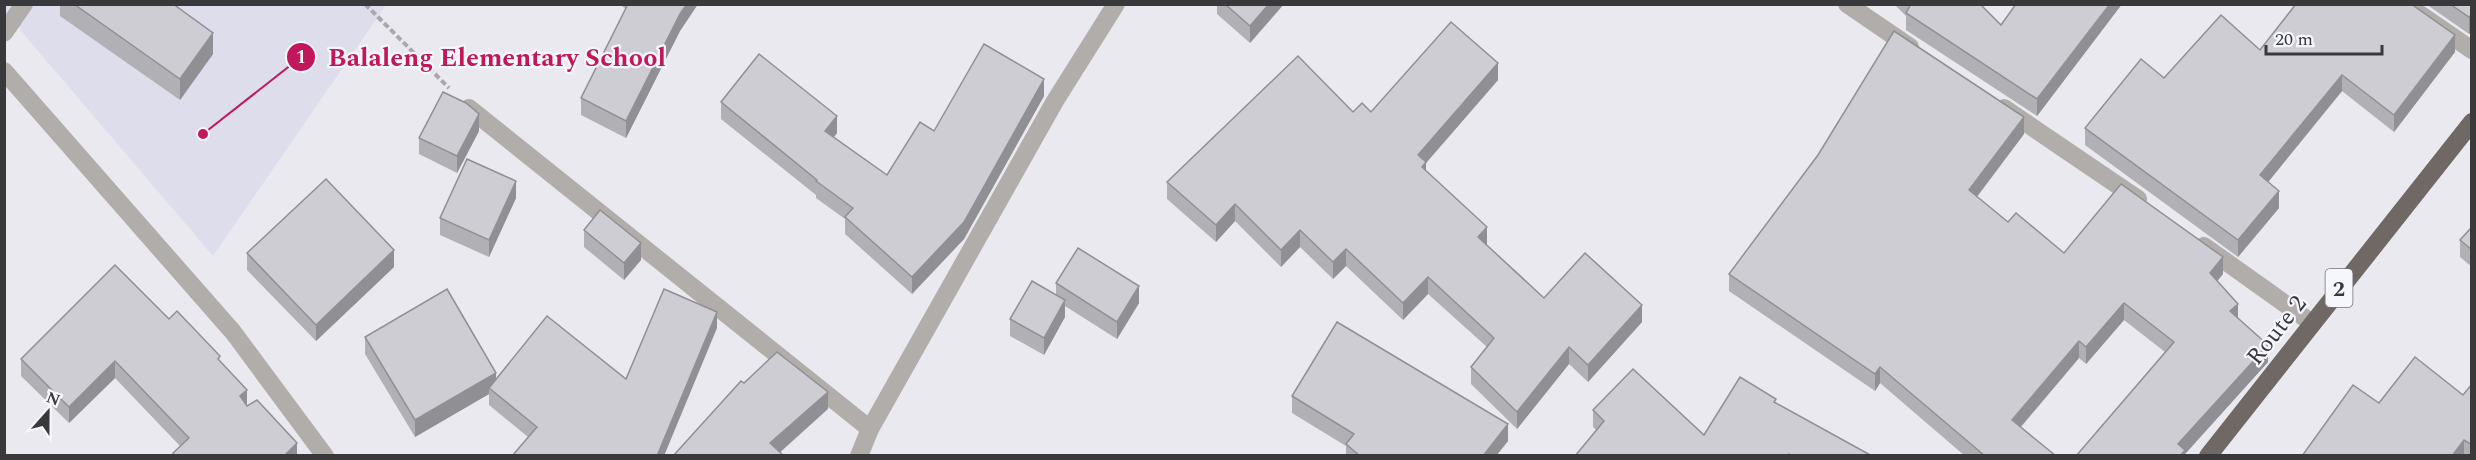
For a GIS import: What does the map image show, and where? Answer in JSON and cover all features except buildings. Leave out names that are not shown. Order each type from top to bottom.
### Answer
[{"type":"highway","name":"Route 2","points":[[2208,456],[2472,122]]},
{"type":"street","points":[[4,33],[24,4]]},
{"type":"street","points":[[859,456],[870,429],[1055,101],[1116,4]]},
{"type":"street","points":[[1847,4],[1926,58]]},
{"type":"street","points":[[2405,4],[2472,50]]},
{"type":"street","points":[[4,71],[233,332],[325,456]]},
{"type":"street","points":[[1984,95],[2150,207]]},
{"type":"street","points":[[469,108],[870,429]]},
{"type":"street","points":[[2188,234],[2312,323]]},
{"type":"path","points":[[365,4],[469,108]]},
{"type":"shaded area","points":[[4,5],[386,5],[213,256],[5,12]]},
{"type":"place","name":"Balaleng Elementary School","points":[[203,134]]}]
